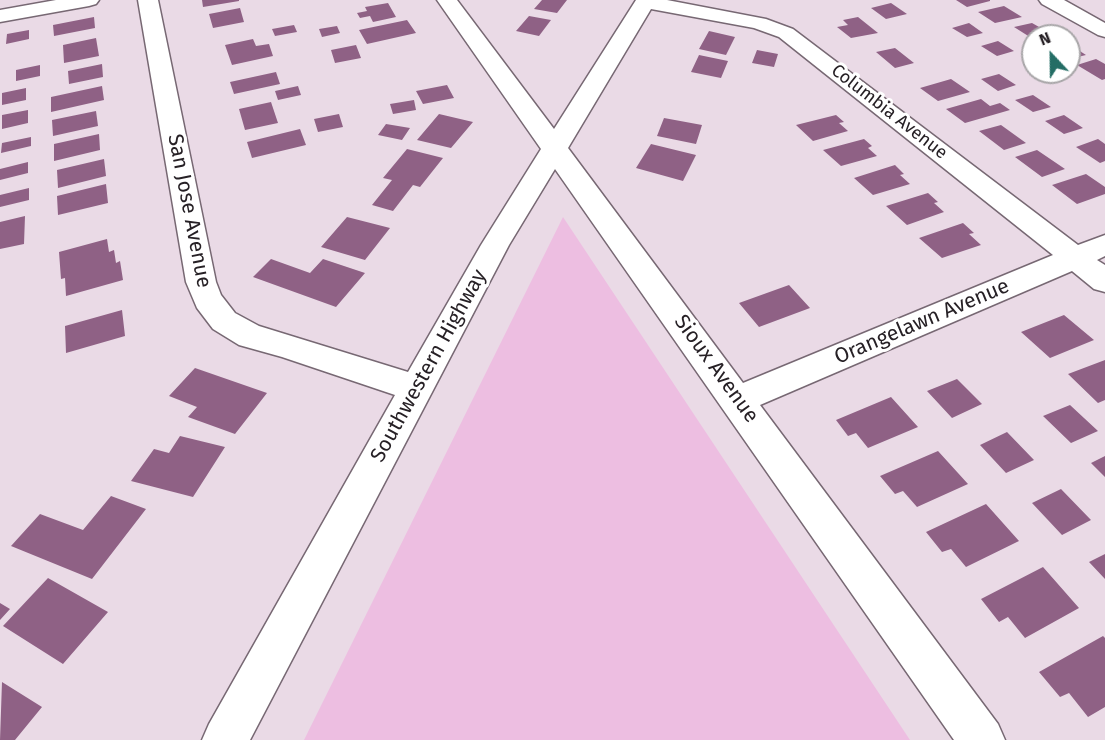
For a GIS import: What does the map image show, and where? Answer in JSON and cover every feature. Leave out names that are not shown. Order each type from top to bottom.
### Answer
[{"type":"street","points":[[0,16],[89,0]]},
{"type":"street","name":"San Jose Avenue","points":[[148,0],[201,282],[208,300],[224,321],[250,336],[285,345],[417,389]]},
{"type":"street","name":"Sioux Avenue","points":[[447,0],[982,740]]},
{"type":"street","points":[[1049,0],[1105,31]]},
{"type":"street","name":"Southwestern Highway","points":[[225,740],[495,245],[646,1]]},
{"type":"street","name":"Columbia Avenue","points":[[646,1],[759,23],[786,33],[1105,281]]},
{"type":"street","name":"Orangelawn Avenue","points":[[738,400],[1105,245]]},
{"type":"shaded area","points":[[563,217],[910,740],[304,740]]},
{"type":"building","points":[[202,0],[239,0],[239,1],[203,7]]},
{"type":"building","points":[[542,0],[567,0],[557,13],[534,9]]},
{"type":"building","points":[[956,0],[990,0],[990,1],[967,7]]},
{"type":"building","points":[[388,3],[396,17],[373,22],[370,16],[360,18],[357,13],[367,11],[365,7]]},
{"type":"building","points":[[891,3],[907,14],[886,19],[871,8]]},
{"type":"building","points":[[1004,6],[1022,17],[995,23],[978,12]]},
{"type":"building","points":[[240,8],[244,22],[213,28],[209,14]]},
{"type":"building","points":[[529,16],[551,20],[539,36],[516,31]]},
{"type":"building","points":[[94,17],[95,28],[54,36],[53,25]]},
{"type":"building","points":[[858,17],[878,33],[851,38],[837,27],[848,25],[843,20]]},
{"type":"building","points":[[407,20],[416,33],[367,44],[359,30]]},
{"type":"building","points":[[969,23],[983,33],[967,37],[952,28]]},
{"type":"building","points":[[294,25],[297,32],[275,36],[272,29]]},
{"type":"building","points":[[337,26],[340,33],[322,37],[319,29]]},
{"type":"building","points":[[29,30],[29,39],[6,44],[7,34]]},
{"type":"building","points":[[709,31],[735,37],[726,55],[699,49]]},
{"type":"building","points":[[96,38],[99,56],[64,63],[63,45]]},
{"type":"building","points":[[253,39],[256,46],[269,44],[273,56],[232,65],[225,45]]},
{"type":"building","points":[[998,41],[1014,51],[997,56],[981,46]]},
{"type":"building","points":[[356,45],[361,58],[335,63],[331,50]]},
{"type":"building","points":[[895,48],[914,63],[895,68],[876,52]]},
{"type":"building","points":[[757,50],[778,54],[774,67],[752,63]]},
{"type":"building","points":[[699,55],[728,61],[721,78],[691,72]]},
{"type":"building","points":[[1096,59],[1105,64],[1105,79],[1102,80],[1081,67],[1081,64]]},
{"type":"building","points":[[102,64],[103,77],[69,84],[68,71]]},
{"type":"building","points":[[40,65],[40,76],[16,81],[16,70]]},
{"type":"building","points":[[276,72],[280,84],[234,94],[230,82]]},
{"type":"building","points":[[999,74],[1016,85],[998,91],[981,79]]},
{"type":"building","points":[[951,79],[970,92],[938,101],[920,88]]},
{"type":"building","points":[[447,85],[454,98],[423,104],[416,91]]},
{"type":"building","points":[[102,86],[104,100],[51,112],[51,97]]},
{"type":"building","points":[[298,86],[301,95],[278,100],[275,91]]},
{"type":"building","points":[[26,88],[26,100],[2,105],[2,93]]},
{"type":"building","points":[[1033,95],[1051,107],[1033,112],[1015,100]]},
{"type":"building","points":[[981,99],[990,106],[1000,103],[1010,110],[965,123],[946,109]]},
{"type":"building","points":[[414,100],[416,110],[393,114],[390,104]]},
{"type":"building","points":[[271,102],[278,123],[245,130],[239,109]]},
{"type":"building","points":[[28,110],[28,123],[2,129],[2,115]]},
{"type":"building","points":[[96,111],[98,126],[53,136],[52,120]]},
{"type":"building","points":[[339,114],[343,127],[318,132],[314,119]]},
{"type":"building","points":[[439,114],[473,122],[451,148],[417,140]]},
{"type":"building","points":[[836,115],[844,122],[839,123],[848,131],[813,141],[796,125]]},
{"type":"building","points":[[1064,115],[1083,128],[1064,134],[1045,121]]},
{"type":"building","points":[[664,118],[702,125],[696,144],[657,136]]},
{"type":"building","points":[[386,124],[410,128],[402,140],[378,135]]},
{"type":"building","points":[[1001,125],[1026,143],[1004,150],[979,131]]},
{"type":"building","points":[[300,129],[306,145],[252,158],[247,142]]},
{"type":"building","points":[[99,134],[100,150],[54,161],[54,144]]},
{"type":"building","points":[[31,137],[31,146],[1,153],[2,143]]},
{"type":"building","points":[[864,139],[872,146],[868,148],[877,156],[841,166],[823,150]]},
{"type":"building","points":[[1098,139],[1105,144],[1105,161],[1100,163],[1076,147]]},
{"type":"building","points":[[651,144],[696,155],[683,181],[636,168]]},
{"type":"building","points":[[407,149],[443,158],[420,187],[413,185],[393,211],[372,205],[392,180],[383,178]]},
{"type":"building","points":[[1037,150],[1065,169],[1042,177],[1015,157]]},
{"type":"building","points":[[104,159],[106,176],[58,188],[57,170]]},
{"type":"building","points":[[28,162],[28,173],[0,180],[0,169]]},
{"type":"building","points":[[895,165],[904,174],[900,175],[910,184],[873,195],[854,178]]},
{"type":"building","points":[[1086,174],[1105,187],[1105,194],[1077,204],[1052,185]]},
{"type":"building","points":[[106,184],[108,203],[58,215],[57,196]]},
{"type":"building","points":[[29,188],[29,200],[0,207],[0,195]]},
{"type":"building","points":[[928,193],[938,202],[934,203],[944,212],[907,225],[886,206]]},
{"type":"building","points":[[25,216],[24,244],[0,249],[0,222]]},
{"type":"building","points":[[347,217],[390,228],[365,260],[321,247]]},
{"type":"building","points":[[963,223],[974,233],[969,234],[981,245],[942,258],[919,238]]},
{"type":"building","points":[[107,239],[109,252],[114,250],[116,263],[120,261],[123,280],[66,296],[65,278],[61,279],[59,252]]},
{"type":"building","points":[[271,259],[310,273],[323,259],[365,273],[336,307],[253,277]]},
{"type":"building","points":[[789,285],[810,308],[759,327],[739,303]]},
{"type":"building","points":[[122,310],[125,336],[66,353],[65,326]]},
{"type":"building","points":[[1064,315],[1094,340],[1050,358],[1021,332]]},
{"type":"building","points":[[1105,360],[1105,400],[1098,403],[1068,374]]},
{"type":"building","points":[[195,368],[267,393],[235,434],[188,417],[197,407],[169,396]]},
{"type":"building","points":[[957,379],[982,404],[952,418],[927,391]]},
{"type":"building","points":[[891,397],[918,427],[868,448],[856,433],[848,436],[836,420]]},
{"type":"building","points":[[1070,405],[1098,431],[1071,443],[1043,416]]},
{"type":"building","points":[[1007,432],[1034,460],[1006,473],[980,445]]},
{"type":"building","points":[[180,436],[225,447],[193,497],[131,481],[154,449],[169,453]]},
{"type":"building","points":[[938,451],[968,484],[917,507],[903,491],[895,494],[880,476]]},
{"type":"building","points":[[1105,456],[1105,477],[1091,463]]},
{"type":"building","points":[[1061,489],[1091,520],[1062,535],[1032,503]]},
{"type":"building","points":[[111,496],[146,509],[92,579],[11,546],[40,514],[83,530]]},
{"type":"building","points":[[986,504],[1019,541],[966,567],[951,549],[942,552],[926,532]]},
{"type":"building","points":[[1105,554],[1105,579],[1089,562]]},
{"type":"building","points":[[1043,567],[1079,608],[1025,638],[1008,617],[999,622],[981,599]]},
{"type":"building","points":[[48,578],[108,612],[63,664],[3,626]]},
{"type":"building","points":[[0,603],[10,609],[0,620]]},
{"type":"building","points":[[1103,636],[1105,638],[1105,707],[1088,717],[1069,693],[1060,697],[1039,672]]},
{"type":"building","points":[[2,682],[42,707],[15,740],[0,740]]}]
